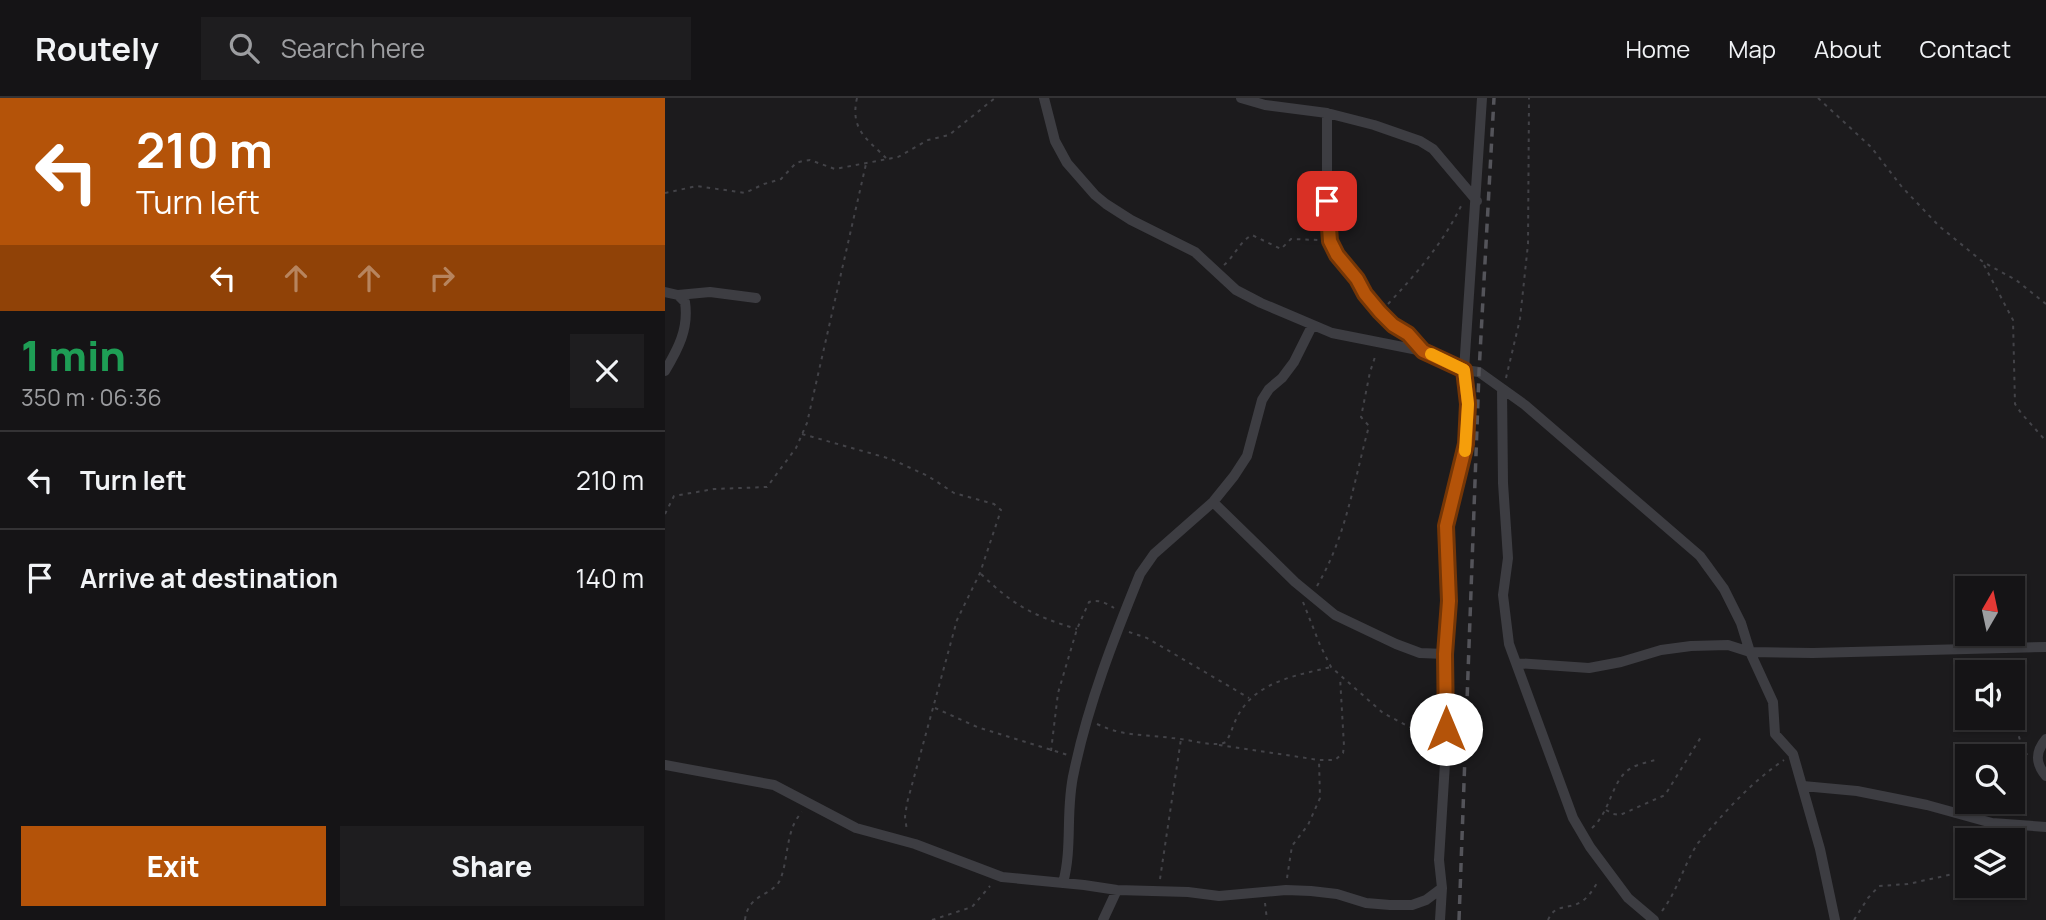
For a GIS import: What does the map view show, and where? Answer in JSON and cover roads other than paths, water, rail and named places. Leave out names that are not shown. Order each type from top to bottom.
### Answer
[{"type":"street","points":[[1044,98],[1055,141],[1067,163],[1095,195],[1131,220],[1195,252],[1236,290],[1312,326],[1359,339],[1423,351],[1464,370],[1479,372],[1664,522],[1700,555],[1724,589],[1741,623],[1750,652],[1773,702],[1775,734],[1793,754],[1821,849],[1835,920]]},
{"type":"street","points":[[1241,98],[1265,106],[1327,113],[1420,141],[1433,149],[1477,201]]},
{"type":"street","points":[[1440,920],[1442,888],[1439,860],[1446,747],[1445,654],[1449,601],[1446,526],[1466,444],[1468,404],[1464,370],[1482,98]]},
{"type":"street","points":[[1327,113],[1330,241],[1337,255],[1349,267],[1365,294],[1380,312],[1393,325],[1408,334],[1423,351]]},
{"type":"street","points":[[665,292],[678,295],[711,292],[756,298]]},
{"type":"street","points":[[665,371],[684,334],[685,302],[678,295]]},
{"type":"street","points":[[1063,883],[1070,851],[1068,821],[1077,758],[1087,719],[1140,574],[1154,554],[1213,502],[1247,456],[1262,400],[1303,349],[1312,326]]},
{"type":"street","points":[[1502,389],[1507,558],[1503,595],[1507,631],[1516,663],[1573,818],[1629,898],[1657,917]]},
{"type":"street","points":[[1213,502],[1295,582],[1335,615],[1420,653],[1445,654]]},
{"type":"street","points":[[1516,663],[1589,668],[1661,650],[1691,646],[1728,645],[1750,652],[2046,647]]},
{"type":"street","points":[[2046,739],[2037,753],[2038,767],[2046,776]]},
{"type":"street","points":[[665,765],[763,781],[856,828],[915,844],[1002,877],[1117,890],[1159,890],[1219,896],[1286,890],[1337,894],[1366,903],[1390,905],[1412,905],[1426,900],[1442,888]]},
{"type":"street","points":[[1803,786],[1869,793],[1992,823],[2046,827]]},
{"type":"street","points":[[1103,920],[1117,890]]},
{"type":"railway","points":[[1459,920],[1479,372],[1494,98]]}]
